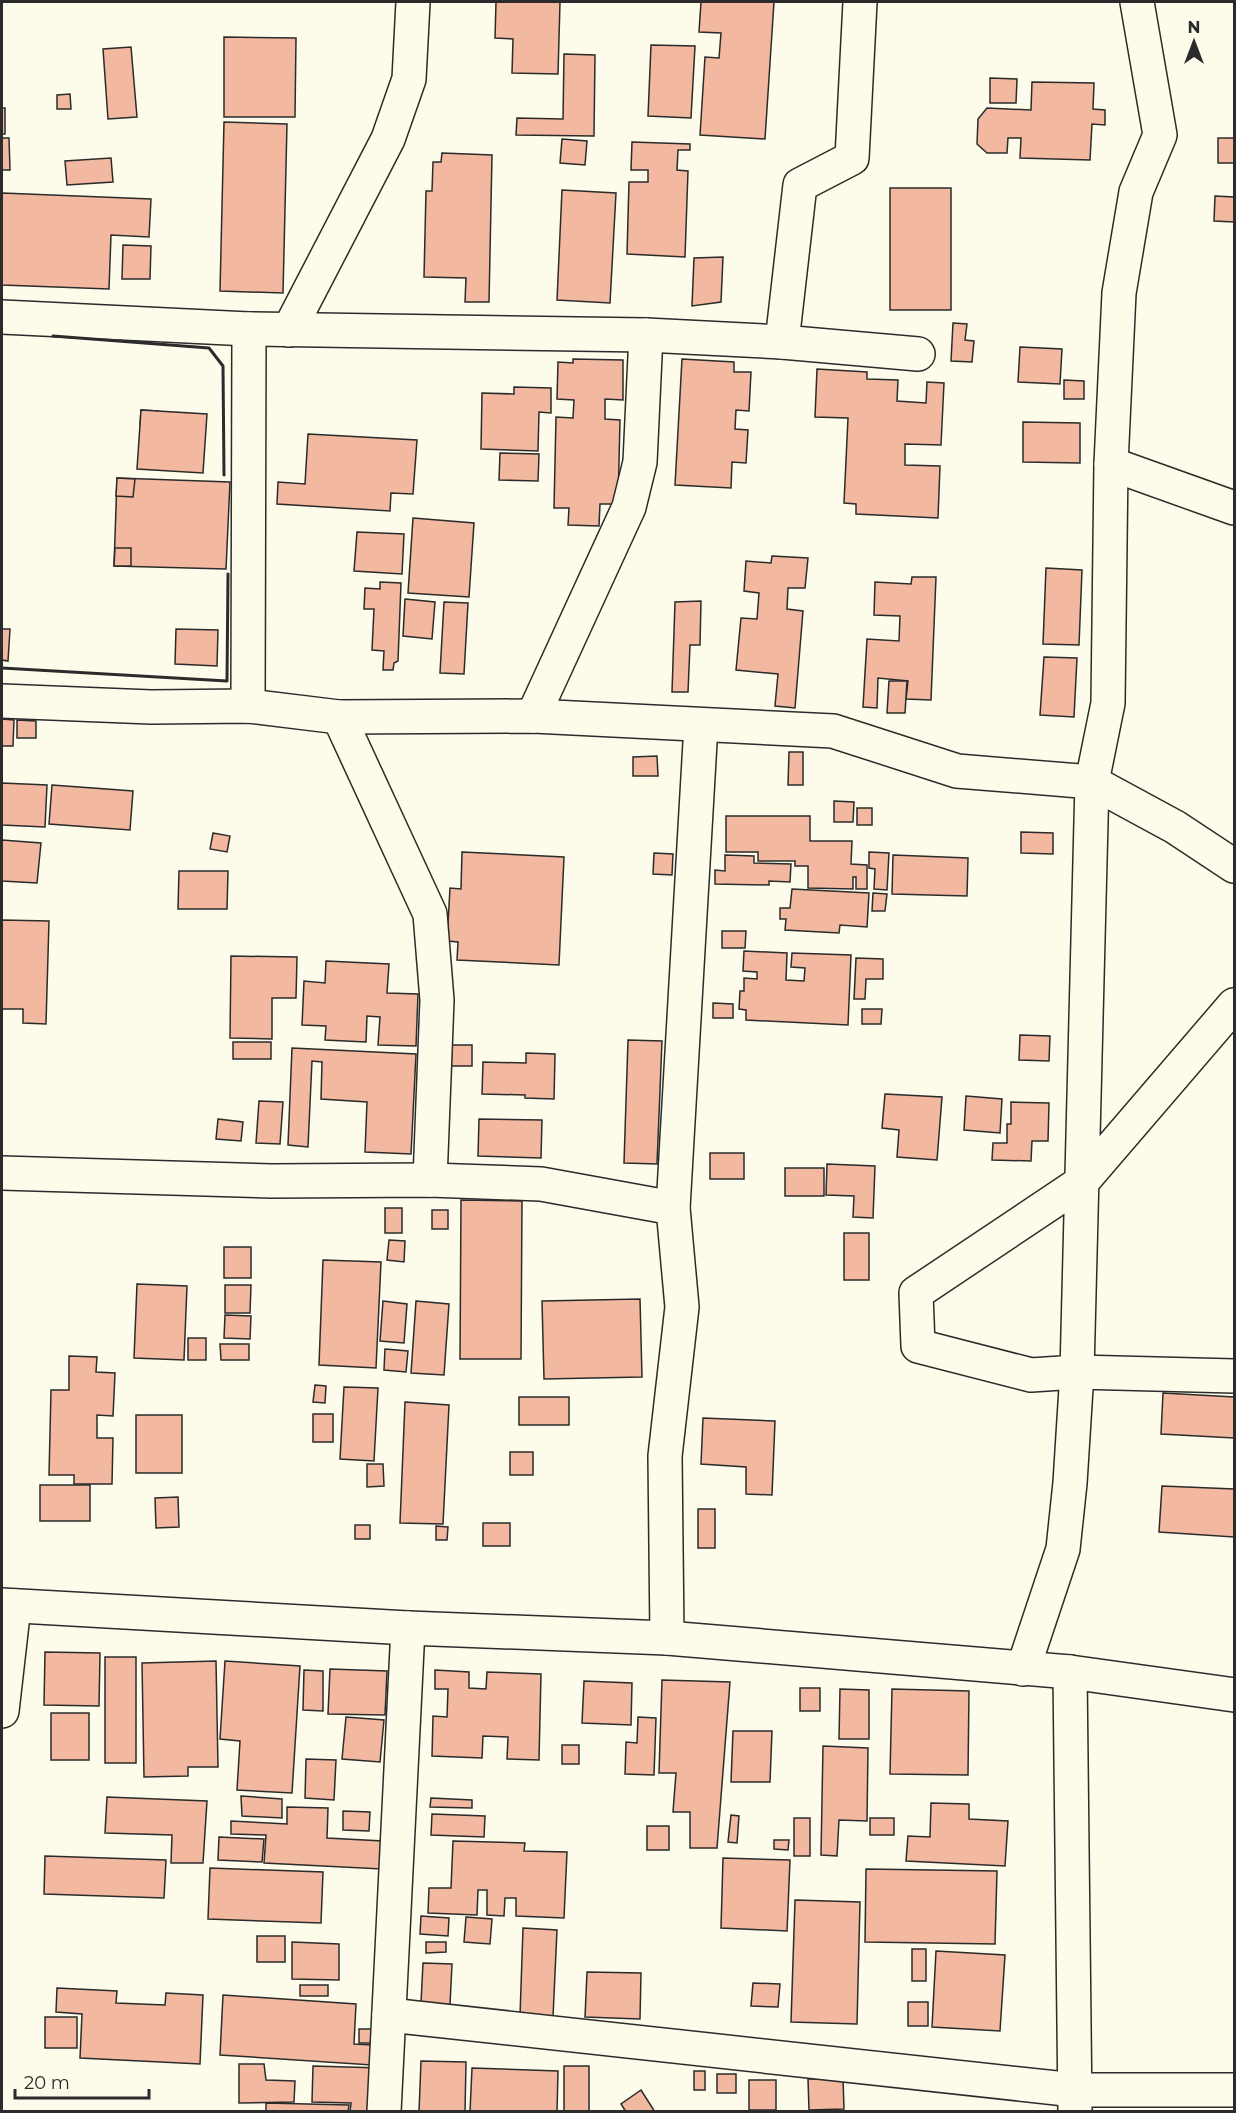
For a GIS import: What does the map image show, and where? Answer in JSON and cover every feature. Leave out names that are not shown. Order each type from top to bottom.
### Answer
[{"type":"street","points":[[289,330],[388,139],[409,79],[413,2]]},
{"type":"street","points":[[782,342],[800,185],[852,158],[860,2]]},
{"type":"street","points":[[1023,1669],[1063,1549],[1070,1483],[1077,1372],[1092,782],[1108,703],[1111,464],[1119,294],[1136,192],[1160,135],[1137,2]]},
{"type":"street","points":[[2,317],[249,329],[646,335],[782,342],[918,354]]},
{"type":"street","points":[[248,706],[249,329]]},
{"type":"street","points":[[534,716],[629,507],[640,462],[646,335]]},
{"type":"street","points":[[1111,464],[1234,508]]},
{"type":"street","points":[[2,701],[151,707],[248,706],[339,717],[534,716],[833,731],[957,771],[1092,782],[1175,827],[1234,866]]},
{"type":"street","points":[[339,717],[430,914],[437,1000],[430,1180]]},
{"type":"street","points":[[667,1638],[665,1456],[682,1307],[673,1208],[701,725]]},
{"type":"street","points":[[1234,1005],[1082,1182],[916,1293],[918,1346],[1031,1375],[1077,1372],[1234,1376]]},
{"type":"street","points":[[2,1173],[541,1184],[673,1208]]},
{"type":"street","points":[[2,1711],[8,1606],[408,1628],[667,1638],[1070,1672],[1234,1695]]},
{"type":"street","points":[[384,2112],[408,1628]]},
{"type":"street","points":[[1070,1672],[1075,2101]]},
{"type":"street","points":[[389,2015],[1075,2101],[1234,2090]]},
{"type":"building","points":[[496,2],[560,2],[558,74],[512,73],[513,39],[495,38]]},
{"type":"building","points":[[701,2],[774,2],[765,139],[700,135],[705,57],[719,58],[721,33],[699,32]]},
{"type":"building","points":[[224,37],[296,38],[295,117],[224,117]]},
{"type":"building","points":[[651,45],[695,46],[691,118],[648,116]]},
{"type":"building","points":[[131,47],[137,117],[108,119],[103,49]]},
{"type":"building","points":[[564,54],[595,55],[594,136],[516,135],[517,118],[563,119]]},
{"type":"building","points":[[990,78],[1017,79],[1016,103],[990,103]]},
{"type":"building","points":[[1032,82],[1094,83],[1093,109],[1105,110],[1105,125],[1092,124],[1090,160],[1020,158],[1021,138],[1008,138],[1007,153],[987,153],[977,144],[978,119],[987,108],[1031,110]]},
{"type":"building","points":[[70,94],[71,109],[57,109],[57,95]]},
{"type":"building","points":[[2,108],[5,108],[5,134],[2,134]]},
{"type":"building","points":[[224,122],[287,124],[283,293],[220,291]]},
{"type":"building","points":[[2,138],[9,138],[10,170],[2,170]]},
{"type":"building","points":[[1218,138],[1234,138],[1234,163],[1218,163]]},
{"type":"building","points":[[562,139],[587,141],[585,165],[560,163]]},
{"type":"building","points":[[632,142],[690,144],[690,150],[678,150],[677,170],[688,171],[685,257],[627,254],[629,182],[648,182],[648,170],[631,170]]},
{"type":"building","points":[[442,153],[492,155],[489,302],[465,302],[466,278],[424,277],[426,191],[432,191],[433,162],[441,162]]},
{"type":"building","points":[[111,158],[113,182],[67,185],[65,161]]},
{"type":"building","points":[[890,188],[951,188],[951,310],[890,310]]},
{"type":"building","points":[[562,190],[616,193],[610,303],[557,300]]},
{"type":"building","points":[[2,193],[151,199],[149,237],[111,235],[109,289],[2,285]]},
{"type":"building","points":[[1215,196],[1234,197],[1234,222],[1214,221]]},
{"type":"building","points":[[123,245],[151,246],[150,279],[122,279]]},
{"type":"building","points":[[723,257],[721,302],[692,306],[694,258]]},
{"type":"building","points":[[953,323],[967,324],[965,340],[974,341],[972,362],[951,361]]},
{"type":"building","points":[[1020,347],[1062,349],[1060,384],[1018,382]]},
{"type":"building","points":[[573,359],[623,360],[623,400],[605,399],[605,419],[620,420],[618,504],[600,504],[599,526],[568,525],[569,508],[554,508],[556,417],[573,418],[574,400],[557,399],[558,362],[573,363]]},
{"type":"building","points":[[682,359],[734,362],[734,372],[751,372],[749,411],[736,410],[735,429],[748,430],[746,463],[732,462],[731,488],[675,485]]},
{"type":"building","points":[[817,369],[867,372],[867,379],[898,380],[897,401],[926,403],[927,382],[944,383],[941,445],[905,444],[905,465],[940,466],[938,518],[856,514],[856,504],[844,503],[848,418],[815,417]]},
{"type":"building","points":[[1064,380],[1084,381],[1084,399],[1064,399]]},
{"type":"building","points":[[514,387],[551,388],[551,413],[539,412],[538,451],[481,449],[482,393],[514,394]]},
{"type":"building","points":[[141,410],[158,411],[157,426],[140,425]]},
{"type":"building","points":[[141,410],[207,414],[203,473],[137,469]]},
{"type":"building","points":[[1023,422],[1080,423],[1080,463],[1023,462]]},
{"type":"building","points":[[308,434],[417,440],[413,494],[391,493],[390,511],[277,504],[278,482],[305,484]]},
{"type":"building","points":[[500,453],[539,454],[538,481],[499,480]]},
{"type":"building","points":[[117,478],[230,482],[226,569],[114,566]]},
{"type":"building","points":[[117,478],[135,479],[133,497],[116,496]]},
{"type":"building","points":[[413,518],[474,523],[469,597],[408,593]]},
{"type":"building","points":[[357,532],[404,534],[402,574],[354,571]]},
{"type":"building","points":[[115,548],[131,548],[131,566],[114,566]]},
{"type":"building","points":[[772,556],[808,558],[805,588],[788,588],[787,609],[803,611],[795,708],[775,706],[778,674],[736,670],[741,618],[757,619],[759,593],[744,591],[746,561],[771,563]]},
{"type":"building","points":[[1046,568],[1082,570],[1079,645],[1043,644]]},
{"type":"building","points":[[912,577],[936,577],[931,700],[906,699],[908,681],[878,678],[877,708],[863,707],[867,639],[899,641],[900,616],[874,615],[875,582],[911,584]]},
{"type":"building","points":[[380,582],[401,583],[398,661],[394,663],[393,670],[383,670],[384,651],[372,650],[374,609],[364,609],[365,588],[380,589]]},
{"type":"building","points":[[405,599],[435,602],[432,639],[403,636]]},
{"type":"building","points":[[701,601],[700,645],[690,645],[688,692],[672,692],[675,602]]},
{"type":"building","points":[[444,602],[468,603],[464,674],[440,673]]},
{"type":"building","points":[[2,629],[10,629],[8,661],[2,660]]},
{"type":"building","points":[[176,629],[218,630],[217,666],[175,664]]},
{"type":"building","points":[[1044,657],[1077,658],[1074,717],[1040,715]]},
{"type":"building","points":[[889,681],[907,681],[905,713],[887,713]]},
{"type":"building","points":[[2,719],[14,720],[13,746],[2,746]]},
{"type":"building","points":[[17,720],[36,721],[36,738],[17,738]]},
{"type":"building","points":[[789,752],[803,752],[803,785],[788,785]]},
{"type":"building","points":[[657,756],[658,776],[633,776],[633,757]]},
{"type":"building","points":[[2,783],[47,785],[45,827],[2,825]]},
{"type":"building","points":[[52,785],[133,791],[130,830],[49,824]]},
{"type":"building","points":[[834,801],[854,802],[853,822],[834,822]]},
{"type":"building","points":[[857,808],[872,808],[872,825],[857,825]]},
{"type":"building","points":[[726,816],[810,816],[810,841],[852,841],[851,864],[867,865],[867,889],[856,889],[856,877],[853,877],[853,889],[808,888],[808,866],[795,866],[795,861],[758,861],[758,852],[726,852]]},
{"type":"building","points":[[1021,832],[1053,833],[1053,854],[1021,853]]},
{"type":"building","points":[[213,833],[230,836],[227,852],[210,849]]},
{"type":"building","points":[[2,840],[41,843],[37,883],[2,881]]},
{"type":"building","points":[[462,852],[564,857],[559,965],[457,960],[458,942],[447,941],[450,888],[461,889]]},
{"type":"building","points":[[869,852],[889,853],[887,890],[874,889],[875,869],[869,868]]},
{"type":"building","points":[[654,853],[673,854],[672,875],[653,874]]},
{"type":"building","points":[[725,855],[754,856],[754,863],[791,864],[790,882],[769,881],[769,885],[715,884],[715,870],[725,871]]},
{"type":"building","points":[[893,855],[968,858],[967,896],[892,894]]},
{"type":"building","points":[[179,871],[228,871],[227,909],[178,909]]},
{"type":"building","points":[[792,889],[869,893],[867,927],[840,925],[839,933],[785,930],[786,919],[780,919],[780,908],[790,908]]},
{"type":"building","points":[[873,893],[887,894],[885,911],[872,911]]},
{"type":"building","points":[[2,920],[49,921],[46,1024],[23,1023],[23,1009],[2,1009]]},
{"type":"building","points":[[722,931],[746,931],[745,948],[722,948]]},
{"type":"building","points":[[744,951],[787,953],[786,980],[804,981],[805,968],[791,967],[792,953],[851,955],[848,1025],[746,1020],[746,1010],[739,1009],[740,991],[744,991],[744,978],[757,979],[757,972],[743,971]]},
{"type":"building","points":[[231,956],[297,957],[296,998],[272,998],[272,1039],[230,1038]]},
{"type":"building","points":[[856,958],[883,959],[883,979],[866,979],[865,999],[854,999]]},
{"type":"building","points":[[326,961],[389,964],[387,993],[418,994],[416,1046],[378,1045],[380,1017],[367,1016],[366,1042],[325,1040],[326,1026],[302,1025],[304,981],[325,983]]},
{"type":"building","points":[[713,1003],[733,1004],[733,1018],[713,1018]]},
{"type":"building","points":[[862,1009],[882,1009],[881,1024],[862,1024]]},
{"type":"building","points":[[1020,1035],[1050,1036],[1049,1061],[1019,1060]]},
{"type":"building","points":[[628,1040],[662,1041],[657,1164],[624,1163]]},
{"type":"building","points":[[233,1042],[271,1042],[271,1059],[233,1059]]},
{"type":"building","points":[[452,1045],[472,1045],[472,1066],[451,1066]]},
{"type":"building","points":[[292,1048],[416,1054],[411,1154],[365,1152],[367,1102],[321,1099],[322,1062],[312,1061],[308,1147],[288,1145]]},
{"type":"building","points":[[526,1053],[555,1054],[554,1099],[525,1098],[525,1095],[482,1094],[483,1062],[526,1063]]},
{"type":"building","points":[[885,1094],[942,1097],[937,1160],[897,1157],[899,1130],[882,1128]]},
{"type":"building","points":[[966,1096],[1002,1099],[1000,1133],[964,1130]]},
{"type":"building","points":[[259,1101],[283,1102],[280,1144],[256,1143]]},
{"type":"building","points":[[1011,1102],[1049,1103],[1048,1141],[1032,1141],[1031,1161],[992,1160],[993,1143],[1007,1143],[1007,1124],[1011,1124]]},
{"type":"building","points":[[218,1119],[243,1122],[241,1141],[216,1139]]},
{"type":"building","points":[[479,1119],[542,1120],[541,1158],[478,1156]]},
{"type":"building","points":[[710,1153],[744,1153],[744,1179],[710,1179]]},
{"type":"building","points":[[827,1164],[875,1166],[873,1218],[853,1217],[854,1196],[826,1195]]},
{"type":"building","points":[[785,1168],[824,1168],[824,1196],[785,1196]]},
{"type":"building","points":[[461,1200],[522,1201],[521,1359],[460,1359]]},
{"type":"building","points":[[385,1208],[402,1208],[402,1233],[385,1233]]},
{"type":"building","points":[[432,1210],[448,1210],[448,1229],[432,1229]]},
{"type":"building","points":[[844,1233],[869,1233],[869,1280],[844,1280]]},
{"type":"building","points":[[389,1240],[405,1241],[404,1262],[387,1260]]},
{"type":"building","points":[[224,1247],[251,1247],[251,1278],[224,1278]]},
{"type":"building","points":[[323,1260],[381,1262],[376,1368],[319,1365]]},
{"type":"building","points":[[137,1284],[187,1286],[184,1360],[134,1358]]},
{"type":"building","points":[[225,1285],[251,1285],[250,1313],[225,1313]]},
{"type":"building","points":[[640,1299],[642,1377],[544,1379],[542,1301]]},
{"type":"building","points":[[383,1301],[407,1304],[404,1343],[380,1341]]},
{"type":"building","points":[[416,1301],[449,1304],[444,1375],[411,1373]]},
{"type":"building","points":[[225,1315],[251,1316],[250,1339],[224,1338]]},
{"type":"building","points":[[188,1338],[206,1338],[206,1360],[188,1360]]},
{"type":"building","points":[[220,1344],[249,1344],[249,1360],[221,1360]]},
{"type":"building","points":[[385,1349],[408,1351],[406,1372],[384,1370]]},
{"type":"building","points":[[69,1356],[97,1357],[96,1372],[115,1373],[113,1416],[97,1415],[97,1438],[113,1438],[112,1484],[74,1484],[74,1475],[49,1475],[51,1390],[69,1390]]},
{"type":"building","points":[[315,1385],[326,1386],[325,1403],[313,1402]]},
{"type":"building","points":[[344,1387],[378,1388],[374,1461],[340,1459]]},
{"type":"building","points":[[1163,1393],[1234,1397],[1234,1438],[1161,1434]]},
{"type":"building","points":[[519,1397],[569,1397],[569,1425],[519,1425]]},
{"type":"building","points":[[405,1402],[449,1405],[443,1524],[400,1523]]},
{"type":"building","points":[[313,1414],[333,1414],[333,1442],[313,1442]]},
{"type":"building","points":[[136,1415],[182,1415],[182,1473],[136,1473]]},
{"type":"building","points":[[703,1418],[775,1421],[772,1495],[746,1494],[746,1467],[701,1464]]},
{"type":"building","points":[[510,1452],[533,1452],[533,1475],[510,1475]]},
{"type":"building","points":[[367,1464],[383,1464],[384,1486],[367,1487]]},
{"type":"building","points":[[40,1485],[90,1485],[90,1521],[40,1521]]},
{"type":"building","points":[[1162,1486],[1234,1489],[1234,1537],[1159,1532]]},
{"type":"building","points":[[178,1497],[179,1527],[156,1528],[155,1498]]},
{"type":"building","points":[[698,1509],[715,1509],[715,1548],[698,1548]]},
{"type":"building","points":[[483,1523],[510,1523],[510,1546],[483,1546]]},
{"type":"building","points":[[355,1525],[370,1525],[370,1539],[355,1539]]},
{"type":"building","points":[[436,1526],[448,1527],[447,1540],[436,1540]]},
{"type":"building","points":[[45,1652],[100,1653],[99,1706],[44,1705]]},
{"type":"building","points":[[105,1657],[136,1657],[136,1763],[105,1763]]},
{"type":"building","points":[[216,1661],[218,1767],[188,1767],[188,1776],[144,1777],[142,1663]]},
{"type":"building","points":[[225,1661],[300,1666],[292,1793],[237,1790],[240,1741],[220,1739]]},
{"type":"building","points":[[330,1669],[387,1671],[385,1715],[328,1714]]},
{"type":"building","points":[[304,1670],[323,1671],[323,1711],[303,1710]]},
{"type":"building","points":[[435,1670],[469,1672],[469,1688],[486,1689],[487,1672],[541,1674],[539,1760],[507,1759],[508,1737],[483,1736],[482,1758],[432,1756],[433,1716],[447,1717],[448,1689],[435,1689]]},
{"type":"building","points":[[662,1680],[730,1682],[717,1848],[690,1848],[690,1812],[673,1812],[676,1773],[659,1773]]},
{"type":"building","points":[[584,1681],[632,1683],[631,1725],[582,1723]]},
{"type":"building","points":[[800,1688],[820,1688],[820,1711],[800,1711]]},
{"type":"building","points":[[840,1689],[869,1690],[869,1739],[839,1739]]},
{"type":"building","points":[[892,1689],[969,1691],[968,1775],[890,1774]]},
{"type":"building","points":[[51,1713],[89,1713],[89,1760],[51,1760]]},
{"type":"building","points":[[346,1717],[384,1720],[380,1762],[342,1759]]},
{"type":"building","points":[[638,1717],[656,1718],[654,1775],[625,1774],[626,1742],[637,1743]]},
{"type":"building","points":[[733,1731],[772,1731],[770,1782],[731,1782]]},
{"type":"building","points":[[562,1745],[579,1745],[579,1764],[562,1764]]},
{"type":"building","points":[[823,1746],[868,1748],[867,1821],[839,1820],[837,1856],[821,1855]]},
{"type":"building","points":[[306,1759],[336,1760],[334,1800],[305,1798]]},
{"type":"building","points":[[241,1796],[282,1799],[282,1818],[242,1816]]},
{"type":"building","points":[[107,1797],[207,1801],[203,1863],[171,1863],[172,1835],[105,1833]]},
{"type":"building","points":[[431,1798],[472,1800],[472,1808],[430,1807]]},
{"type":"building","points":[[931,1803],[969,1804],[969,1819],[1008,1821],[1005,1866],[906,1861],[908,1836],[930,1837]]},
{"type":"building","points":[[287,1807],[328,1808],[327,1838],[383,1841],[382,1869],[264,1863],[266,1835],[231,1834],[231,1821],[287,1824]]},
{"type":"building","points":[[343,1811],[370,1812],[369,1831],[343,1830]]},
{"type":"building","points":[[432,1814],[485,1816],[484,1837],[431,1835]]},
{"type":"building","points":[[731,1815],[739,1816],[737,1843],[728,1842]]},
{"type":"building","points":[[794,1818],[810,1818],[810,1856],[794,1856]]},
{"type":"building","points":[[870,1818],[894,1818],[894,1835],[870,1835]]},
{"type":"building","points":[[647,1826],[669,1826],[669,1850],[647,1850]]},
{"type":"building","points":[[219,1837],[264,1839],[262,1862],[218,1860]]},
{"type":"building","points":[[774,1840],[789,1840],[788,1850],[774,1849]]},
{"type":"building","points":[[453,1841],[525,1843],[524,1851],[567,1852],[564,1918],[516,1916],[516,1898],[505,1898],[504,1916],[487,1915],[487,1890],[478,1890],[477,1915],[428,1913],[429,1888],[451,1888]]},
{"type":"building","points":[[45,1856],[166,1860],[164,1898],[44,1894]]},
{"type":"building","points":[[723,1858],[790,1860],[787,1931],[721,1928]]},
{"type":"building","points":[[210,1868],[323,1872],[321,1923],[208,1919]]},
{"type":"building","points":[[866,1869],[997,1871],[995,1944],[865,1942]]},
{"type":"building","points":[[795,1900],[860,1902],[857,2024],[791,2022]]},
{"type":"building","points":[[421,1916],[449,1918],[448,1936],[420,1934]]},
{"type":"building","points":[[466,1917],[492,1919],[490,1944],[464,1942]]},
{"type":"building","points":[[523,1928],[557,1930],[553,2017],[520,2016]]},
{"type":"building","points":[[257,1936],[285,1936],[285,1962],[257,1962]]},
{"type":"building","points":[[292,1942],[339,1944],[339,1980],[292,1979]]},
{"type":"building","points":[[426,1942],[446,1942],[446,1952],[426,1953]]},
{"type":"building","points":[[912,1949],[926,1949],[926,1981],[912,1981]]},
{"type":"building","points":[[936,1951],[1005,1955],[1000,2031],[932,2027]]},
{"type":"building","points":[[423,1963],[452,1964],[450,2005],[421,2003]]},
{"type":"building","points":[[587,1972],[641,1973],[640,2019],[585,2017]]},
{"type":"building","points":[[753,1983],[780,1984],[778,2007],[751,2006]]},
{"type":"building","points":[[300,1985],[328,1985],[328,1996],[300,1996]]},
{"type":"building","points":[[57,1988],[117,1991],[116,2003],[165,2005],[166,1993],[203,1995],[200,2064],[80,2058],[82,2014],[56,2012]]},
{"type":"building","points":[[223,1995],[356,2004],[354,2044],[373,2045],[372,2065],[220,2055]]},
{"type":"building","points":[[908,2002],[928,2002],[928,2026],[908,2026]]},
{"type":"building","points":[[45,2017],[77,2017],[77,2048],[45,2048]]},
{"type":"building","points":[[359,2029],[379,2029],[379,2043],[359,2043]]},
{"type":"building","points":[[421,2061],[466,2062],[465,2112],[419,2112]]},
{"type":"building","points":[[239,2064],[264,2064],[266,2080],[295,2081],[294,2102],[239,2103]]},
{"type":"building","points":[[313,2066],[380,2068],[378,2112],[350,2112],[351,2103],[312,2102]]},
{"type":"building","points":[[564,2066],[589,2066],[589,2112],[564,2112]]},
{"type":"building","points":[[472,2068],[558,2071],[557,2112],[470,2112]]},
{"type":"building","points":[[694,2071],[705,2071],[705,2090],[694,2090]]},
{"type":"building","points":[[717,2074],[736,2074],[736,2093],[717,2093]]},
{"type":"building","points":[[808,2079],[843,2079],[844,2109],[809,2110]]},
{"type":"building","points":[[749,2080],[776,2080],[776,2110],[749,2110]]},
{"type":"building","points":[[641,2090],[655,2112],[626,2112],[621,2104]]},
{"type":"building","points":[[266,2103],[349,2105],[348,2112],[266,2112]]},
{"type":"wall","points":[[53,336],[209,348],[223,366],[224,475]]},
{"type":"wall","points":[[2,668],[227,681],[228,574]]}]
